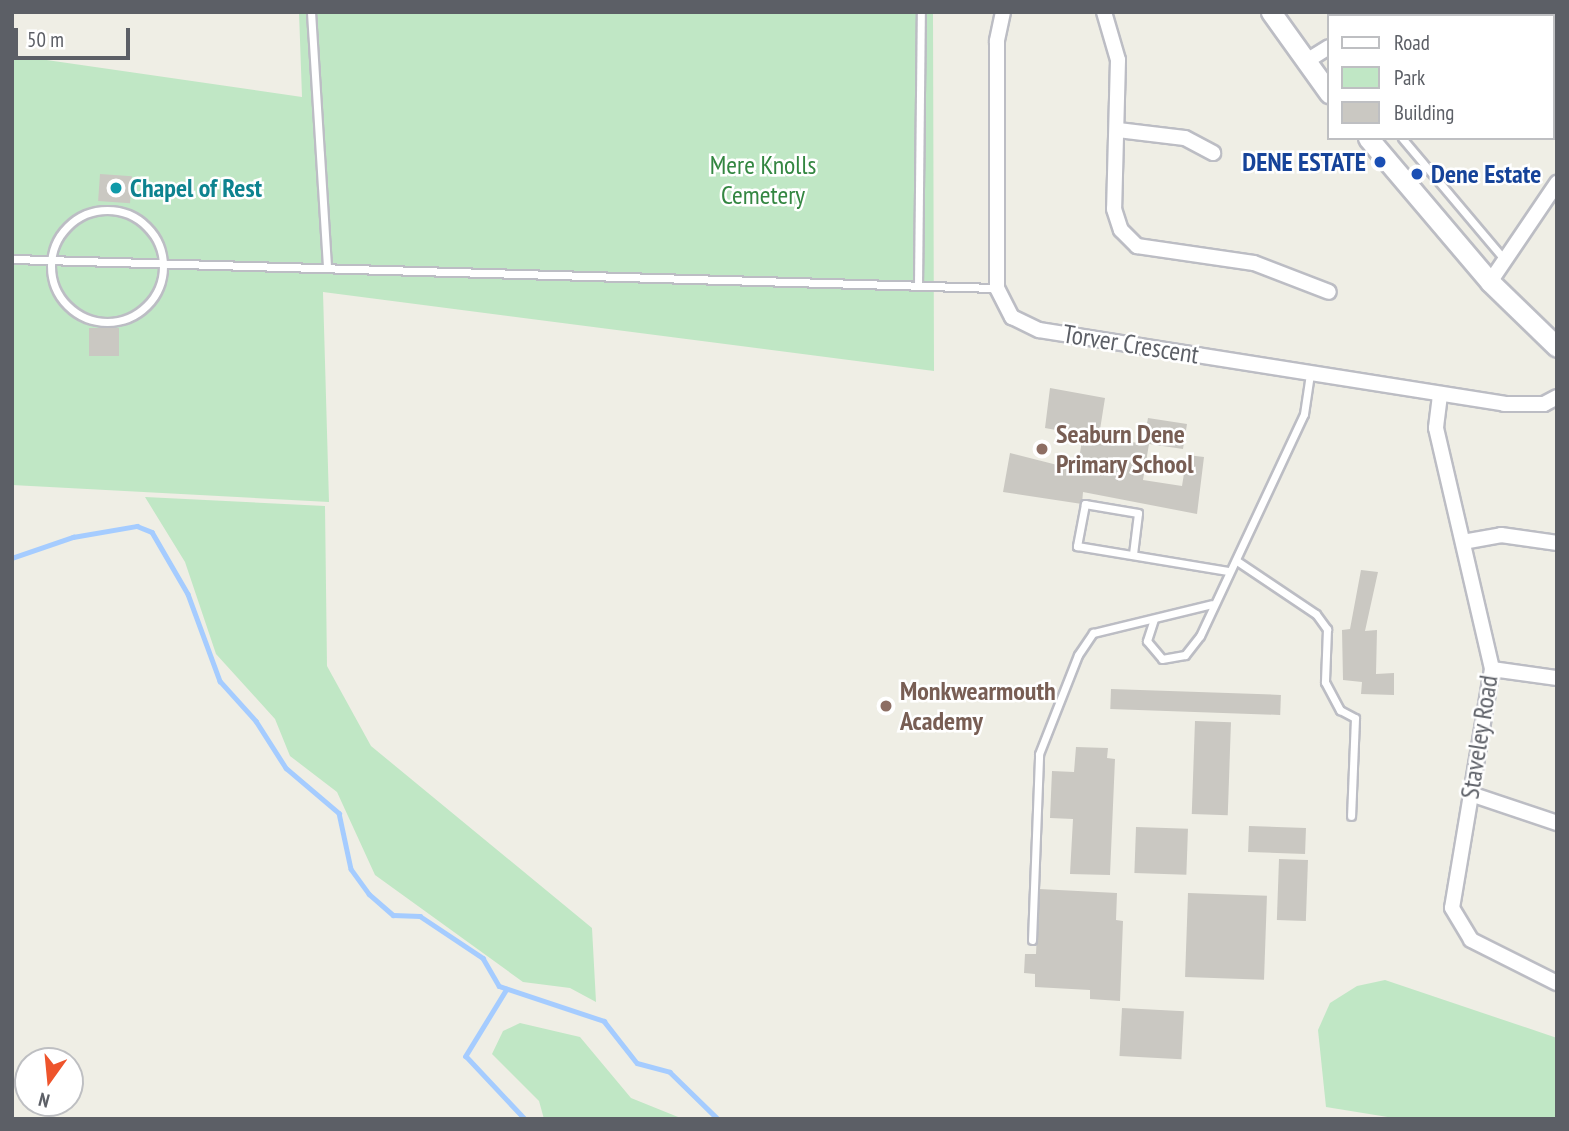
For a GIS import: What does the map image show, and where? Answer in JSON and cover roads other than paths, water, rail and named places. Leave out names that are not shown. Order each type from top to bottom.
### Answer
[{"type":"street","points":[[997,288],[997,41],[1003,12]]},
{"type":"street","points":[[1104,12],[1118,60],[1114,209],[1121,230],[1137,246],[1254,263],[1329,292]]},
{"type":"street","points":[[1271,12],[1328,92]]},
{"type":"street","points":[[1305,62],[1328,48]]},
{"type":"street","points":[[1118,130],[1185,138],[1213,153]]},
{"type":"street","points":[[1370,140],[1490,282],[1557,347]]},
{"type":"street","points":[[1490,282],[1503,258],[1557,183]]},
{"type":"street","name":"Torver Crescent","points":[[997,288],[1007,311],[1025,326],[1440,395],[1522,406],[1557,397]]},
{"type":"street","name":"Staveley Road","points":[[1440,395],[1436,428],[1492,669],[1453,889],[1458,924],[1503,960],[1557,983]]},
{"type":"street","points":[[1462,542],[1501,535],[1557,543]]},
{"type":"street","points":[[1492,669],[1557,678]]},
{"type":"street","points":[[1471,794],[1557,823]]},
{"type":"lane","points":[[311,12],[327,267]]},
{"type":"lane","points":[[918,286],[921,12]]},
{"type":"lane","points":[[1404,140],[1503,258]]},
{"type":"lane","points":[[113,210],[149,228],[163,260],[158,292],[138,314],[114,323],[87,319],[60,298],[51,261],[71,222],[113,210]]},
{"type":"lane","points":[[12,259],[163,260],[997,288]]},
{"type":"lane","points":[[1154,619],[1147,641],[1151,651],[1174,659],[1200,636],[1212,604],[1228,571],[1237,561],[1304,415],[1310,373]]},
{"type":"lane","points":[[1133,554],[1138,513],[1085,504],[1077,546],[1228,571]]},
{"type":"lane","points":[[1237,561],[1316,614],[1327,629],[1325,682],[1340,710],[1355,718],[1351,816]]},
{"type":"lane","points":[[1032,940],[1039,754],[1078,655],[1093,634],[1212,604]]},
{"type":"waterway","points":[[12,558],[73,537],[137,526],[152,532],[188,594],[220,681],[256,721],[286,768],[339,813],[351,869],[369,894],[393,915],[420,916],[483,958],[499,986],[604,1021],[637,1063],[670,1072],[718,1119]]},
{"type":"waterway","points":[[507,989],[466,1056],[525,1119]]},
{"type":"waterway","points":[[1219,1119],[1323,1119]]},
{"type":"place","name":"DENE ESTATE","points":[[1380,162]]},
{"type":"place","name":"Dene Estate","points":[[1417,174]]},
{"type":"place","name":"Chapel of Rest","points":[[116,188]]},
{"type":"place","name":"Seaburn Dene Primary School","points":[[1042,449]]},
{"type":"place","name":"Monkwearmouth Academy","points":[[886,706]]},
{"type":"park label","name":"Mere Knolls Cemetery","points":[[763,180]]}]
